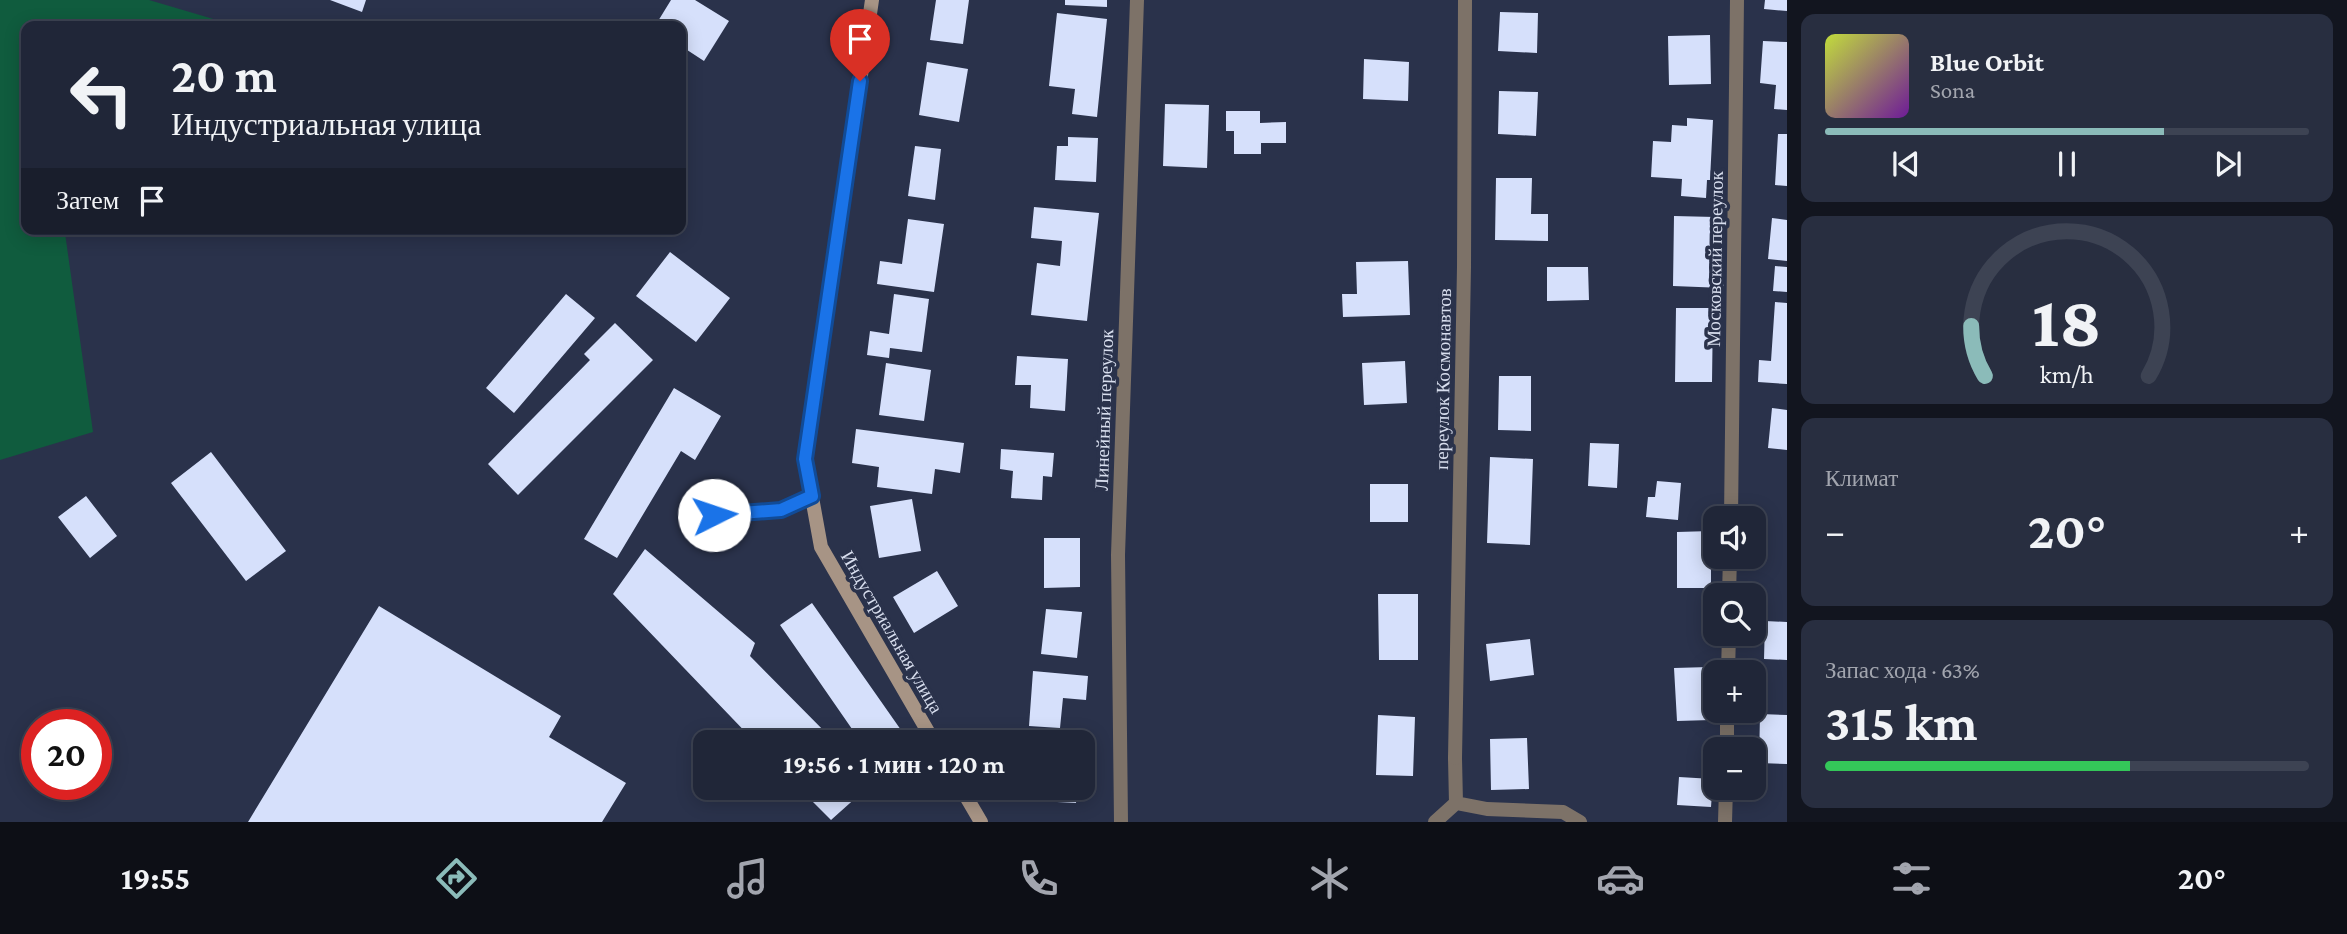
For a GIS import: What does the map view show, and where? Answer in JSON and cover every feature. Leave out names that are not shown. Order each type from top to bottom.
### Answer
[{"type":"street","name":"Индустриальная улица","points":[[872,0],[805,459],[821,547],[927,730]]},
{"type":"street","name":"Линейный переулок","points":[[1122,822],[1118,555],[1137,0]]},
{"type":"street","name":"переулок Космонавтов","points":[[1455,803],[1465,0]]},
{"type":"street","name":"Московский переулок","points":[[1731,506],[1738,0]]},
{"type":"street","points":[[714,515],[781,510],[812,496]]},
{"type":"street","points":[[968,800],[981,822]]},
{"type":"street","points":[[1725,822],[1726,800]]},
{"type":"street","points":[[1435,822],[1455,803],[1487,808],[1563,812],[1580,822]]},
{"type":"green space","points":[[0,0],[149,0],[220,21],[21,21],[21,235],[65,235],[93,432],[0,460]]},
{"type":"building","points":[[330,0],[366,0],[362,12]]},
{"type":"building","points":[[671,0],[695,0],[729,21],[704,61],[686,49],[686,21],[658,21]]},
{"type":"building","points":[[936,0],[969,0],[963,44],[930,40]]},
{"type":"building","points":[[1065,0],[1107,0],[1107,7],[1065,5]]},
{"type":"building","points":[[1765,0],[1787,0],[1787,11],[1764,9]]},
{"type":"building","points":[[1500,12],[1538,13],[1537,53],[1498,51]]},
{"type":"building","points":[[1057,13],[1107,19],[1097,117],[1072,114],[1075,89],[1049,86]]},
{"type":"building","points":[[1710,35],[1711,84],[1669,85],[1668,36]]},
{"type":"building","points":[[1763,41],[1787,42],[1787,110],[1774,109],[1776,85],[1760,83]]},
{"type":"building","points":[[1364,59],[1409,62],[1408,101],[1363,99]]},
{"type":"building","points":[[927,62],[968,69],[959,122],[919,115]]},
{"type":"building","points":[[1499,91],[1538,92],[1536,136],[1498,134]]},
{"type":"building","points":[[1165,104],[1209,105],[1207,168],[1163,166]]},
{"type":"building","points":[[1226,111],[1260,111],[1260,123],[1286,122],[1286,143],[1261,143],[1261,154],[1234,154],[1234,131],[1226,131]]},
{"type":"building","points":[[1687,118],[1713,120],[1710,180],[1707,180],[1706,198],[1681,196],[1682,179],[1651,177],[1653,141],[1671,142],[1672,125],[1687,126]]},
{"type":"building","points":[[1778,134],[1787,134],[1787,186],[1775,185]]},
{"type":"building","points":[[1068,137],[1098,138],[1096,182],[1055,180],[1057,146],[1068,146]]},
{"type":"building","points":[[915,146],[941,149],[935,200],[908,196]]},
{"type":"building","points":[[1496,178],[1532,178],[1531,214],[1548,214],[1548,241],[1495,240]]},
{"type":"building","points":[[1034,207],[1099,213],[1087,321],[1031,315],[1037,263],[1060,266],[1062,241],[1031,238]]},
{"type":"building","points":[[1674,216],[1715,217],[1715,265],[1724,265],[1724,288],[1673,286]]},
{"type":"building","points":[[1772,218],[1787,220],[1787,261],[1768,259]]},
{"type":"building","points":[[908,219],[944,224],[934,292],[877,284],[880,261],[902,264]]},
{"type":"building","points":[[670,252],[730,298],[696,342],[636,296]]},
{"type":"building","points":[[1408,261],[1410,315],[1343,317],[1342,294],[1357,294],[1356,262]]},
{"type":"building","points":[[1775,266],[1787,267],[1787,292],[1773,291]]},
{"type":"building","points":[[1547,267],[1588,267],[1589,300],[1547,301]]},
{"type":"building","points":[[566,294],[595,318],[514,413],[486,388]]},
{"type":"building","points":[[894,294],[929,299],[922,352],[890,348],[889,358],[867,355],[870,331],[889,334]]},
{"type":"building","points":[[1775,302],[1787,303],[1787,384],[1758,382],[1759,360],[1771,361]]},
{"type":"building","points":[[1676,308],[1713,308],[1712,382],[1675,382]]},
{"type":"building","points":[[615,323],[653,360],[518,495],[488,464],[590,360],[584,354]]},
{"type":"building","points":[[1017,356],[1068,359],[1065,411],[1030,408],[1031,385],[1015,385]]},
{"type":"building","points":[[1405,361],[1407,403],[1364,405],[1362,363]]},
{"type":"building","points":[[886,363],[931,370],[924,421],[879,415]]},
{"type":"building","points":[[1499,376],[1531,376],[1531,431],[1498,430]]},
{"type":"building","points":[[674,388],[721,416],[695,460],[681,451],[617,558],[584,539]]},
{"type":"building","points":[[1772,408],[1787,410],[1787,450],[1768,448]]},
{"type":"building","points":[[856,429],[964,443],[960,473],[935,469],[932,494],[877,487],[879,467],[852,463]]},
{"type":"building","points":[[1590,443],[1619,444],[1617,488],[1588,486]]},
{"type":"building","points":[[1001,449],[1054,453],[1052,477],[1043,476],[1042,500],[1011,498],[1013,471],[1000,469]]},
{"type":"building","points":[[211,452],[286,551],[246,581],[171,483]]},
{"type":"building","points":[[1490,457],[1533,459],[1530,545],[1487,543]]},
{"type":"building","points":[[1657,481],[1681,483],[1678,520],[1646,517],[1648,497],[1655,497]]},
{"type":"building","points":[[1370,484],[1408,484],[1408,522],[1370,522]]},
{"type":"building","points":[[86,496],[117,536],[90,558],[58,517]]},
{"type":"building","points":[[912,499],[921,551],[879,558],[870,506]]},
{"type":"building","points":[[1703,531],[1703,569],[1711,569],[1711,583],[1703,583],[1703,588],[1677,588],[1677,532]]},
{"type":"building","points":[[1044,538],[1080,538],[1080,587],[1044,588]]},
{"type":"building","points":[[645,549],[755,643],[750,656],[823,730],[743,730],[613,594]]},
{"type":"building","points":[[937,571],[958,606],[914,633],[893,597]]},
{"type":"building","points":[[1378,594],[1418,594],[1418,660],[1379,660]]},
{"type":"building","points":[[812,603],[901,730],[853,730],[780,625]]},
{"type":"building","points":[[379,606],[561,716],[549,737],[626,783],[602,822],[248,822]]},
{"type":"building","points":[[1046,609],[1082,612],[1077,658],[1041,654]]},
{"type":"building","points":[[1766,621],[1787,622],[1787,660],[1764,659]]},
{"type":"building","points":[[1530,639],[1534,675],[1490,681],[1486,644]]},
{"type":"building","points":[[1703,667],[1703,720],[1677,721],[1674,668]]},
{"type":"building","points":[[1033,671],[1088,676],[1086,700],[1063,698],[1060,728],[1029,726]]},
{"type":"building","points":[[1766,714],[1787,715],[1787,764],[1766,763],[1766,737],[1760,737],[1760,723],[1766,723]]},
{"type":"building","points":[[1378,715],[1415,717],[1413,776],[1376,775]]},
{"type":"building","points":[[1527,738],[1529,789],[1491,790],[1490,739]]},
{"type":"building","points":[[1679,777],[1703,778],[1703,800],[1712,800],[1711,807],[1677,805]]},
{"type":"building","points":[[811,800],[853,800],[831,820]]},
{"type":"building","points":[[1038,800],[1076,800],[1076,803]]},
{"type":"route","points":[[714,515],[781,510],[812,496],[805,459],[860,81]]}]
